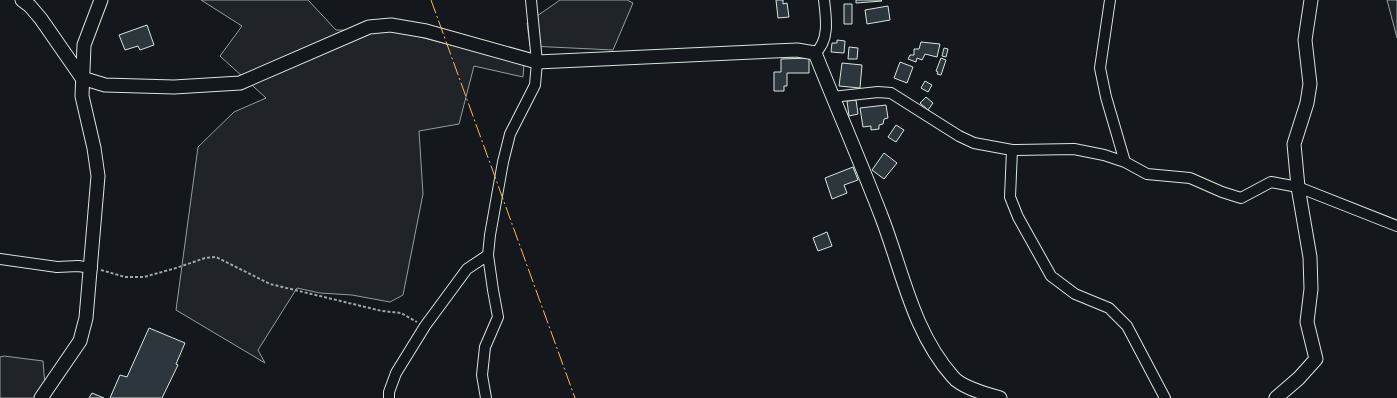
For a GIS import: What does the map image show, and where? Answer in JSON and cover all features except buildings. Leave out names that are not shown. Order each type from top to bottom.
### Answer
[{"type":"street","points":[[22,0],[30,6],[41,19],[82,78],[106,85],[174,87],[240,83],[368,27],[381,25],[426,31],[537,62],[797,50],[815,53],[821,48],[827,26],[824,0]]},
{"type":"street","points":[[41,398],[80,341],[86,318],[92,268],[98,176],[94,148],[82,96],[82,78],[84,44],[101,0]]},
{"type":"street","points":[[486,398],[482,375],[485,347],[498,317],[488,255],[493,214],[510,134],[535,85],[537,62],[531,0]]},
{"type":"street","points":[[1110,0],[1100,68],[1106,96],[1125,162]]},
{"type":"street","points":[[1276,398],[1299,378],[1316,359],[1307,322],[1311,289],[1310,257],[1298,187],[1294,144],[1307,104],[1310,84],[1304,40],[1311,0]]},
{"type":"street","points":[[815,53],[882,219],[908,298],[930,348],[954,379],[977,391],[1000,398]]},
{"type":"street","points":[[832,97],[878,92],[891,93],[959,136],[974,143],[1012,150],[1074,150],[1104,155],[1125,162],[1147,174],[1190,178],[1222,192],[1241,198],[1271,182],[1298,187],[1397,226]]},
{"type":"street","points":[[1012,150],[1010,197],[1018,217],[1051,276],[1075,294],[1109,308],[1127,326],[1165,398]]},
{"type":"street","points":[[389,398],[389,392],[396,373],[424,326],[467,269],[488,255]]},
{"type":"street","points":[[0,259],[57,267],[78,266],[92,268]]},
{"type":"path","points":[[92,268],[125,277],[144,277],[205,258],[216,258],[270,284],[382,311],[401,313],[424,326]]},
{"type":"shaded area","points":[[201,0],[308,0],[336,30],[397,31],[524,64],[523,77],[474,66],[459,124],[419,131],[423,194],[403,295],[390,302],[352,295],[320,293],[297,288],[258,350],[265,363],[176,310],[198,147],[234,112],[266,98],[220,56],[242,26]]},
{"type":"shaded area","points":[[560,0],[627,0],[633,3],[613,50],[530,46],[527,23]]},
{"type":"shaded area","points":[[1387,0],[1397,0],[1397,38]]},
{"type":"shaded area","points":[[4,356],[43,361],[46,398],[0,398],[0,357]]},
{"type":"power","points":[[431,0],[575,398]]}]
